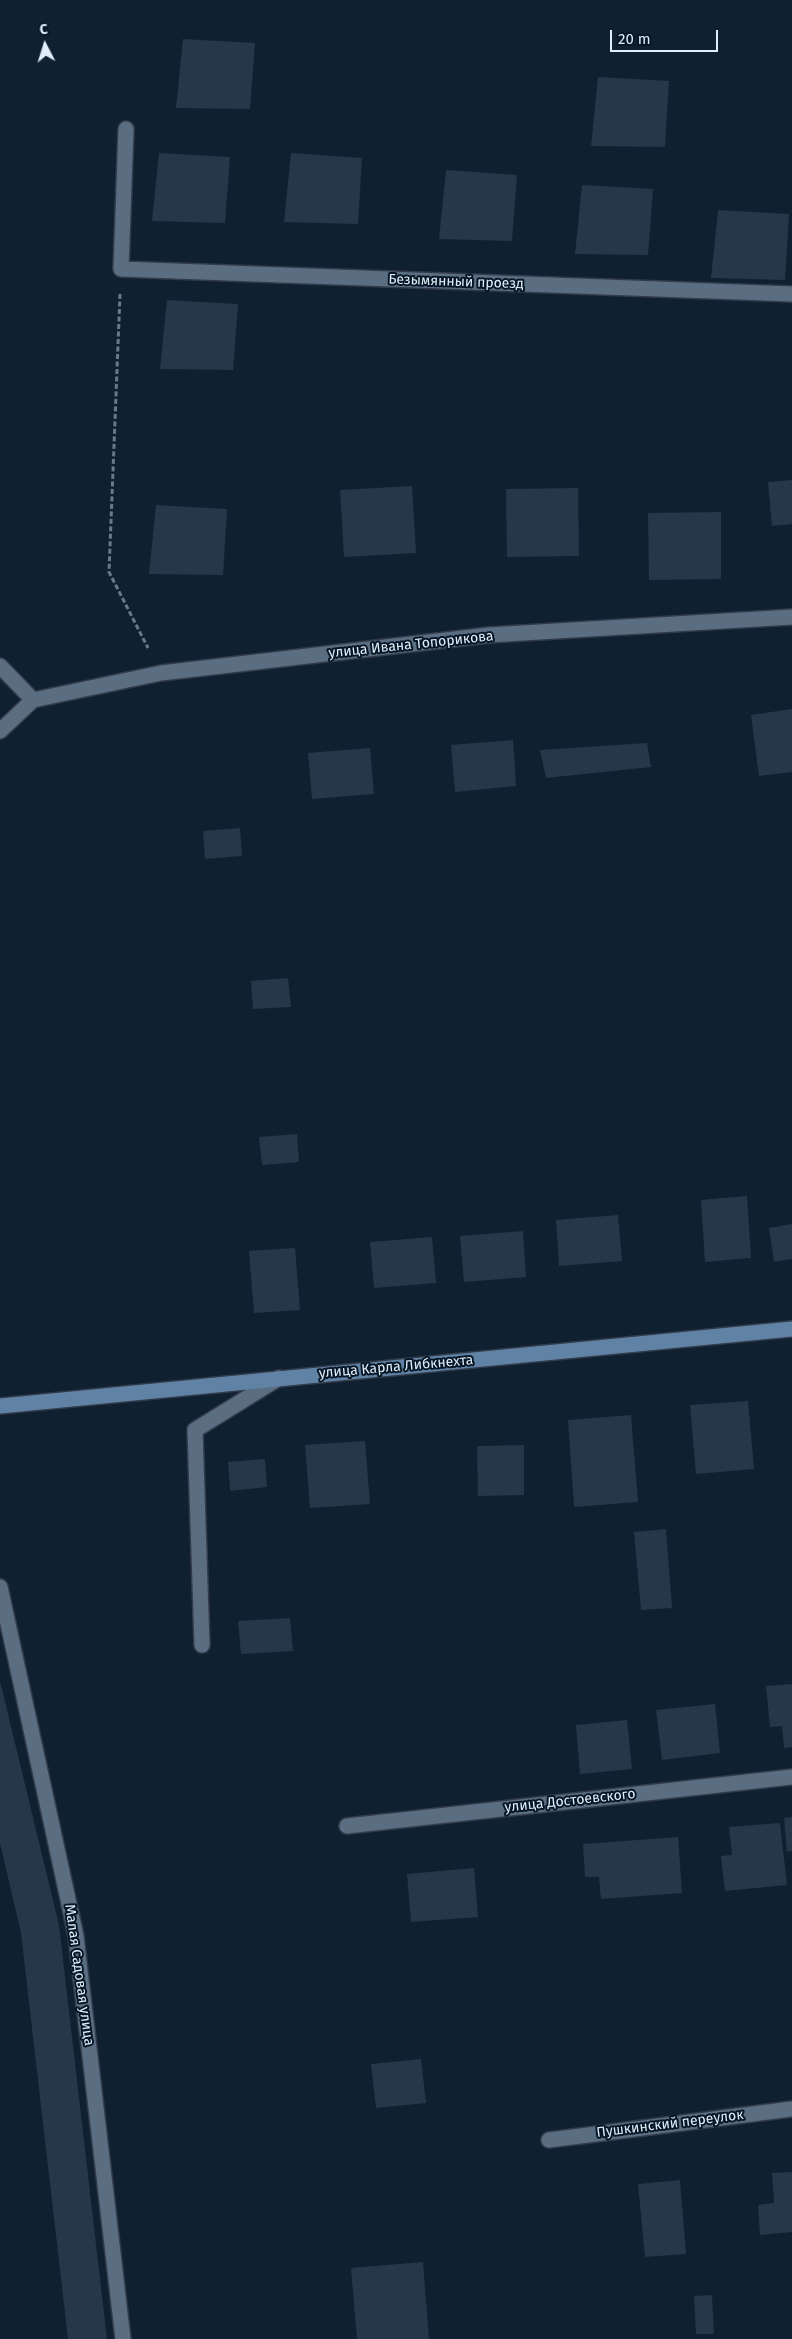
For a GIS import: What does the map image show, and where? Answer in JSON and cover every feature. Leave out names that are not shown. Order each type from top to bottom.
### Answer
[{"type":"street","points":[[121,270],[126,129]]},
{"type":"street","name":"Безымянный проезд","points":[[121,270],[792,294]]},
{"type":"street","name":"улица Ивана Топорикова","points":[[33,700],[161,673],[489,635],[792,616]]},
{"type":"street","points":[[0,666],[33,700],[0,731]]},
{"type":"street","name":"улица Карла Либкнехта","points":[[0,1406],[792,1329]]},
{"type":"street","points":[[202,1645],[196,1430],[279,1378]]},
{"type":"street","name":"Малая Садовая улица","points":[[0,1587],[76,1936],[123,2339]]},
{"type":"street","name":"улица Достоевского","points":[[347,1826],[792,1776]]},
{"type":"street","name":"Пушкинский переулок","points":[[549,2140],[792,2109]]},
{"type":"path","points":[[121,270],[109,572],[161,673]]},
{"type":"building","points":[[183,39],[255,43],[250,109],[176,108]]},
{"type":"building","points":[[598,77],[669,81],[665,147],[591,146]]},
{"type":"building","points":[[159,153],[230,157],[225,223],[152,221]]},
{"type":"building","points":[[291,153],[362,158],[358,224],[284,222]]},
{"type":"building","points":[[446,170],[517,175],[512,241],[439,239]]},
{"type":"building","points":[[582,185],[653,189],[648,255],[575,254]]},
{"type":"building","points":[[718,210],[789,214],[785,280],[711,278]]},
{"type":"building","points":[[167,300],[238,304],[233,370],[160,369]]},
{"type":"building","points":[[792,480],[792,524],[772,526],[768,482]]},
{"type":"building","points":[[412,486],[416,553],[344,557],[340,490]]},
{"type":"building","points":[[578,488],[579,556],[507,557],[506,489]]},
{"type":"building","points":[[156,505],[227,509],[223,575],[149,574]]},
{"type":"building","points":[[721,512],[721,579],[649,580],[648,513]]},
{"type":"building","points":[[792,709],[792,772],[759,776],[751,715]]},
{"type":"building","points":[[513,740],[516,786],[455,792],[451,745]]},
{"type":"building","points":[[647,743],[651,767],[546,778],[540,750]]},
{"type":"building","points":[[370,748],[374,794],[312,799],[308,753]]},
{"type":"building","points":[[240,828],[242,856],[205,859],[203,831]]},
{"type":"building","points":[[288,978],[291,1007],[253,1009],[251,981]]},
{"type":"building","points":[[297,1134],[299,1162],[262,1165],[259,1137]]},
{"type":"building","points":[[747,1196],[751,1258],[705,1262],[701,1200]]},
{"type":"building","points":[[618,1215],[622,1261],[559,1266],[556,1220]]},
{"type":"building","points":[[792,1224],[792,1259],[774,1262],[769,1228]]},
{"type":"building","points":[[523,1231],[526,1277],[464,1282],[460,1236]]},
{"type":"building","points":[[432,1237],[436,1283],[374,1288],[370,1242]]},
{"type":"building","points":[[295,1248],[300,1310],[254,1313],[249,1251]]},
{"type":"building","points":[[748,1401],[754,1469],[696,1474],[690,1405]]},
{"type":"building","points":[[631,1415],[638,1502],[574,1507],[568,1420]]},
{"type":"building","points":[[365,1441],[370,1504],[310,1508],[305,1445]]},
{"type":"building","points":[[524,1445],[524,1495],[478,1496],[477,1446]]},
{"type":"building","points":[[265,1459],[267,1487],[230,1491],[228,1462]]},
{"type":"building","points":[[666,1529],[672,1608],[641,1610],[634,1532]]},
{"type":"building","points":[[290,1618],[293,1651],[241,1654],[238,1621]]},
{"type":"building","points":[[0,1681],[59,1925],[107,2339],[68,2339],[21,1933],[0,1843]]},
{"type":"building","points":[[792,1684],[792,1747],[784,1748],[782,1726],[770,1727],[766,1686]]},
{"type":"building","points":[[715,1704],[720,1753],[662,1760],[656,1710]]},
{"type":"building","points":[[627,1720],[632,1769],[580,1774],[576,1725]]},
{"type":"building","points":[[792,1817],[792,1851],[787,1852],[784,1818]]},
{"type":"building","points":[[780,1823],[787,1885],[725,1891],[721,1856],[732,1855],[729,1827]]},
{"type":"building","points":[[678,1837],[682,1893],[601,1899],[599,1877],[585,1877],[583,1844]]},
{"type":"building","points":[[474,1868],[478,1917],[411,1922],[407,1874]]},
{"type":"building","points":[[421,2059],[426,2103],[376,2108],[371,2064]]},
{"type":"building","points":[[792,2172],[792,2232],[760,2235],[758,2205],[774,2203],[772,2173]]},
{"type":"building","points":[[680,2180],[686,2254],[645,2257],[638,2184]]},
{"type":"building","points":[[423,2262],[429,2339],[357,2339],[351,2268]]},
{"type":"building","points":[[712,2295],[714,2334],[696,2334],[694,2296]]}]
